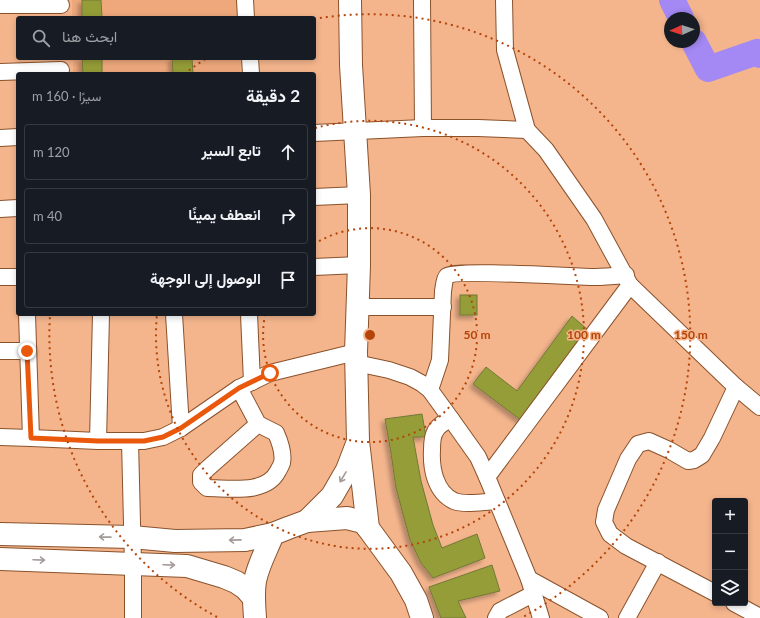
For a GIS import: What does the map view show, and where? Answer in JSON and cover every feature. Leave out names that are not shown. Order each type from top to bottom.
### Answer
[{"type":"main road","points":[[350,0],[351,64],[359,195],[360,265],[356,358],[358,441],[368,528]]},
{"type":"main road","points":[[307,521],[332,496],[347,470],[358,441]]},
{"type":"main road","points":[[0,534],[132,537],[175,541],[245,540],[273,534],[307,521],[347,518],[363,522],[368,528],[401,574],[416,600],[422,618]]},
{"type":"main road","points":[[255,618],[254,597],[257,574],[273,534]]},
{"type":"main road","points":[[0,559],[186,566],[224,576],[245,588],[254,597]]},
{"type":"street","points":[[245,0],[246,16]]},
{"type":"street","points":[[422,0],[423,128]]},
{"type":"street","points":[[504,0],[505,50],[527,130],[546,150],[594,219],[628,280],[736,387],[760,407]]},
{"type":"street","points":[[0,6],[61,8]]},
{"type":"street","points":[[250,60],[251,72]]},
{"type":"street","points":[[0,72],[61,67]]},
{"type":"street","points":[[316,133],[423,128],[527,130]]},
{"type":"street","points":[[0,138],[16,137]]},
{"type":"street","points":[[316,197],[359,195]]},
{"type":"street","points":[[0,209],[16,208]]},
{"type":"street","points":[[316,267],[360,265]]},
{"type":"street","points":[[430,390],[440,360],[443,290],[447,276],[452,274],[477,273],[596,277],[628,280]]},
{"type":"street","points":[[0,277],[16,278]]},
{"type":"street","points":[[487,477],[628,280]]},
{"type":"street","points":[[359,307],[443,307]]},
{"type":"street","points":[[27,316],[31,438]]},
{"type":"street","points":[[98,441],[101,316]]},
{"type":"street","points":[[174,316],[181,428]]},
{"type":"street","points":[[249,316],[245,385],[258,424],[276,433],[282,446],[282,462],[275,476],[262,486],[248,489],[207,488],[201,482],[202,475],[258,424]]},
{"type":"street","points":[[0,351],[27,351]]},
{"type":"street","points":[[0,438],[144,441],[163,437],[181,428],[245,385],[270,373],[356,358],[410,377],[430,390],[452,419],[478,457],[487,477],[531,586],[541,618]]},
{"type":"street","points":[[712,591],[626,546],[610,534],[604,522],[606,510],[628,458],[638,444],[649,441],[688,461],[702,456],[736,387]]},
{"type":"street","points":[[452,419],[442,424],[435,432],[432,441],[432,465],[434,475],[440,487],[447,496],[462,503],[497,501]]},
{"type":"street","points":[[130,441],[133,618]]},
{"type":"street","points":[[627,618],[658,562]]},
{"type":"street","points":[[496,618],[500,611],[531,586]]},
{"type":"street","points":[[531,586],[600,618]]},
{"type":"street","points":[[740,606],[760,616]]},
{"type":"shaded area","points":[[72,0],[241,0],[241,16],[72,16]]},
{"type":"shaded area","points":[[73,60],[241,60],[240,72],[73,72]]},
{"type":"building","points":[[82,0],[101,0],[102,16],[82,16]]},
{"type":"building","points":[[82,60],[102,60],[102,72],[83,72]]},
{"type":"building","points":[[172,60],[192,60],[193,72],[173,72]]},
{"type":"building","points":[[460,295],[477,295],[477,315],[460,315]]},
{"type":"building","points":[[572,316],[588,330],[522,421],[473,384],[486,367],[517,391]]},
{"type":"building","points":[[422,414],[426,437],[413,437],[421,481],[433,525],[442,548],[477,534],[485,558],[433,578],[421,563],[410,540],[396,488],[385,419]]},
{"type":"building","points":[[492,565],[500,591],[458,601],[466,618],[441,618],[429,587]]},
{"type":"waterway","points":[[672,0],[678,12]]},
{"type":"waterway","points":[[697,48],[708,69],[757,52],[760,55]]},
{"type":"route","points":[[27,351],[31,438],[98,441],[144,441],[163,437],[181,428],[239,388],[270,373]]}]
